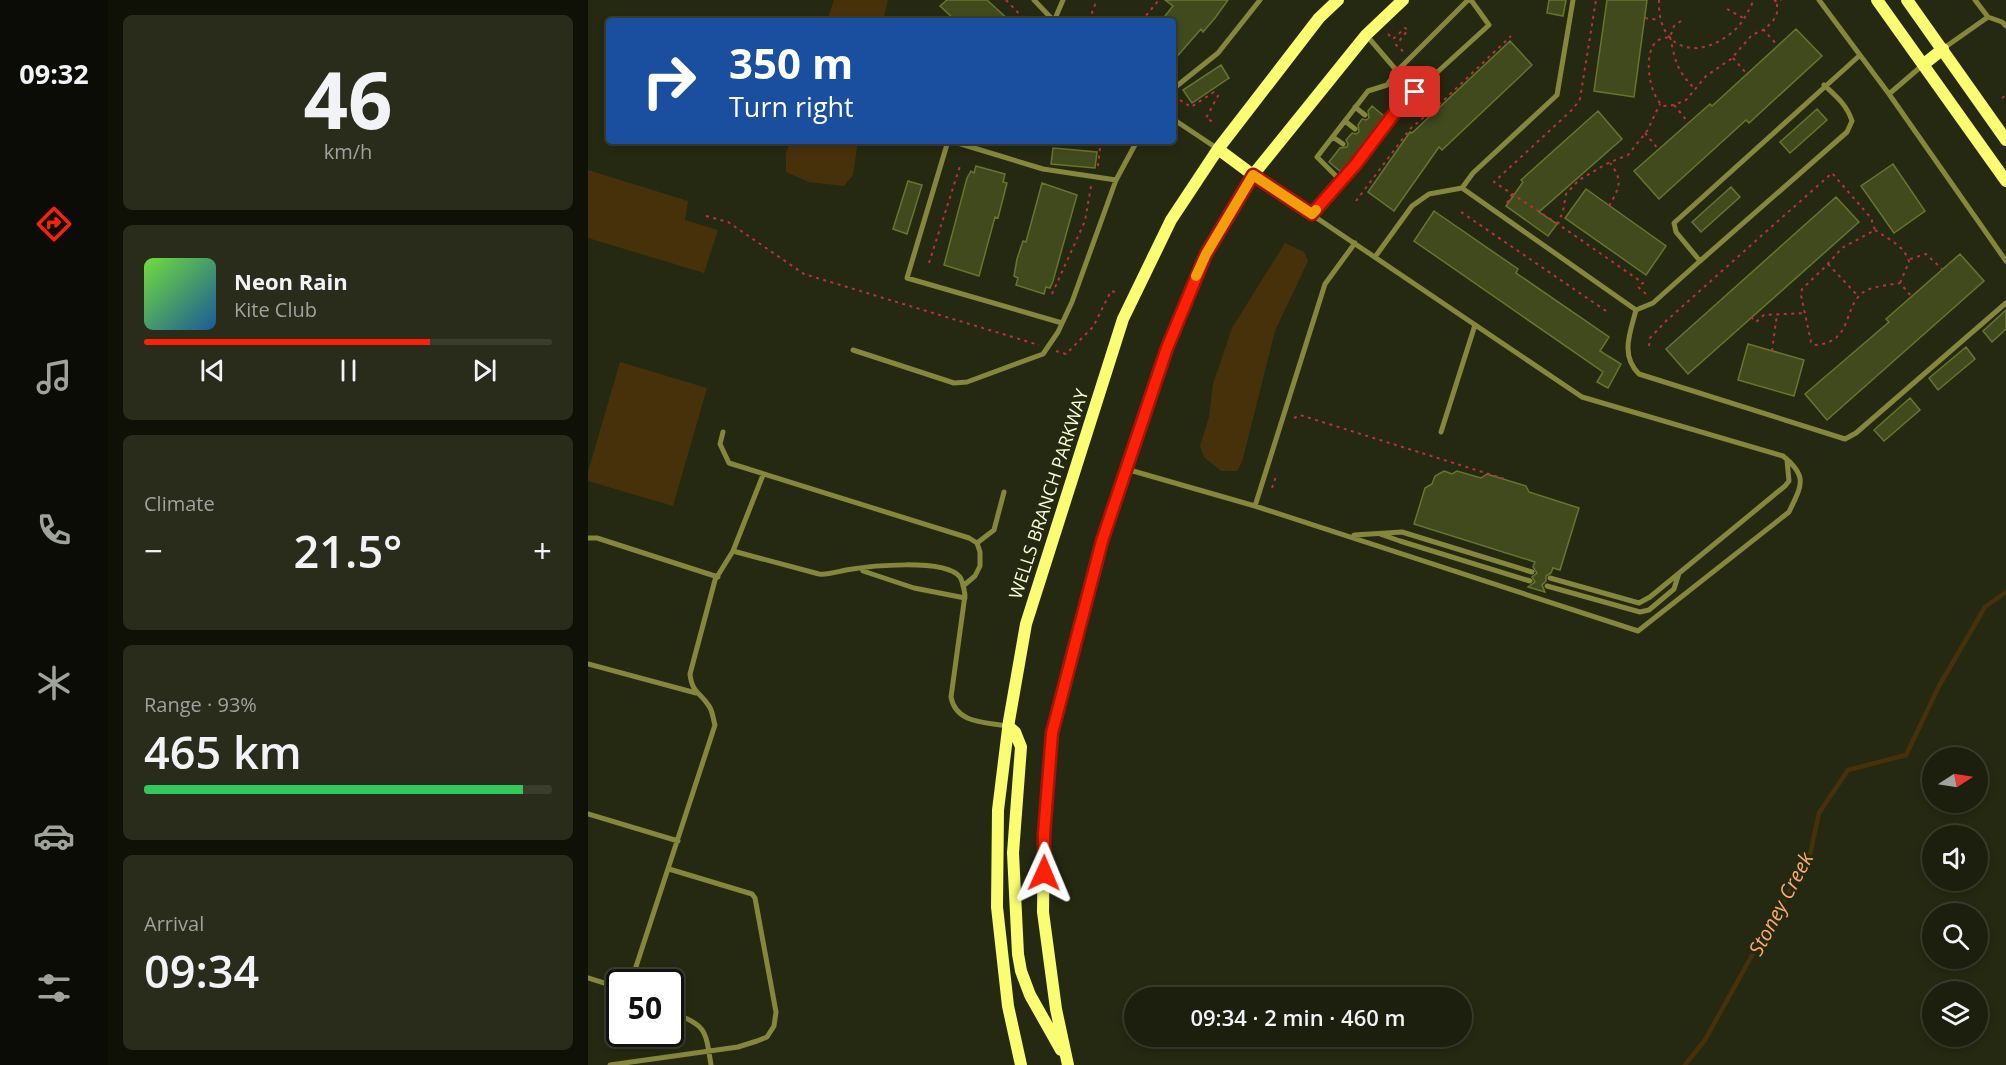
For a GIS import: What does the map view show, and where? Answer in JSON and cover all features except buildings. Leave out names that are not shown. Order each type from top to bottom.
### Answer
[{"type":"main road","name":"WELLS BRANCH PARKWAY","points":[[1021,1065],[1008,1006],[997,907],[998,810],[1008,726],[1026,624],[1123,319],[1171,220],[1218,148],[1319,18],[1338,0]]},
{"type":"main road","points":[[1067,1062],[1056,1009],[1043,912],[1044,834],[1052,733],[1102,541],[1167,348],[1206,254],[1253,175],[1366,35],[1403,0]]},
{"type":"main road","points":[[1877,0],[2006,181]]},
{"type":"main road","points":[[1908,0],[2006,140]]},
{"type":"main road","points":[[1924,64],[1943,49]]},
{"type":"main road","points":[[1218,148],[1253,175]]},
{"type":"main road","points":[[1008,726],[1015,732],[1021,747],[1013,853],[1016,928],[1021,970],[1030,995],[1067,1062]]},
{"type":"lane","points":[[1034,0],[1051,18]]},
{"type":"lane","points":[[1055,18],[1063,0]]},
{"type":"lane","points":[[1176,87],[1218,53],[1260,0]]},
{"type":"lane","points":[[1312,214],[1341,181],[1380,126],[1489,25],[1469,0],[1397,71],[1387,85],[1368,91],[1317,157],[1341,181]]},
{"type":"lane","points":[[1375,257],[1412,206],[1429,194],[1462,188],[1473,173],[1557,95],[1573,0]]},
{"type":"lane","points":[[1819,0],[1858,56],[1889,94],[2006,261]]},
{"type":"lane","points":[[1976,0],[1988,17],[2006,26]]},
{"type":"lane","points":[[1943,49],[1988,17]]},
{"type":"lane","points":[[1366,35],[1415,92]]},
{"type":"lane","points":[[1700,261],[1676,232],[1674,223],[1858,56]]},
{"type":"lane","points":[[1889,94],[1924,64]]},
{"type":"lane","points":[[1636,310],[1653,303],[1847,132],[1852,121],[1850,114],[1844,104],[1824,85]]},
{"type":"lane","points":[[1355,107],[1365,115]]},
{"type":"lane","points":[[1176,121],[1218,148]]},
{"type":"lane","points":[[1345,121],[1355,129]]},
{"type":"lane","points":[[1333,136],[1343,144]]},
{"type":"lane","points":[[949,144],[908,278],[1062,323]]},
{"type":"lane","points":[[960,144],[1043,169],[1116,180]]},
{"type":"lane","points":[[853,350],[954,383],[967,382],[1043,354],[1062,323],[1116,180],[1135,144]]},
{"type":"lane","points":[[1126,469],[1255,506],[1638,631],[1789,512],[1802,486],[1796,467],[1783,456],[1582,397],[1253,175]]},
{"type":"lane","points":[[1462,188],[1636,310]]},
{"type":"lane","points":[[1255,506],[1325,284],[1355,243]]},
{"type":"lane","points":[[1636,310],[1627,346],[1631,365],[1639,374],[1845,440],[2006,303]]},
{"type":"lane","points":[[1441,432],[1475,325]]},
{"type":"lane","points":[[723,432],[720,444],[729,464],[969,537],[977,543],[980,552],[980,566],[975,576],[963,586]]},
{"type":"lane","points":[[1550,578],[1639,603],[1650,597],[1785,486],[1789,481],[1787,459]]},
{"type":"lane","points":[[635,969],[715,725],[708,705],[691,684],[690,674],[718,577],[733,551],[763,475]]},
{"type":"lane","points":[[977,543],[994,530],[1004,492]]},
{"type":"lane","points":[[1349,536],[1402,532],[1532,572]]},
{"type":"lane","points":[[1379,533],[1530,581]]},
{"type":"lane","points":[[588,538],[597,538],[718,577]]},
{"type":"lane","points":[[733,551],[827,575],[859,569],[919,565],[940,567],[959,576],[965,598],[951,697],[952,704],[961,716],[972,721],[1008,726]]},
{"type":"lane","points":[[859,569],[914,588],[965,598]]},
{"type":"lane","points":[[1547,586],[1640,612],[1649,610],[1674,589],[1679,573]]},
{"type":"lane","points":[[588,664],[696,693]]},
{"type":"lane","points":[[588,814],[678,841]]},
{"type":"lane","points":[[610,1065],[738,1047],[767,1037],[774,1026],[776,1012],[758,904],[752,894],[669,869]]},
{"type":"lane","points":[[588,978],[606,984]]},
{"type":"lane","points":[[684,1017],[699,1024],[704,1030],[711,1065]]},
{"type":"path","points":[[1006,0],[1023,18]]},
{"type":"path","points":[[1093,18],[1092,12],[1097,0]]},
{"type":"path","points":[[1144,18],[1159,0]]},
{"type":"path","points":[[1596,0],[1580,99],[1574,109],[1494,182],[1643,283],[1638,287],[1646,294]]},
{"type":"path","points":[[1659,0],[1660,20],[1670,37],[1677,68],[1695,89]]},
{"type":"path","points":[[1754,0],[1745,19],[1720,41],[1700,49],[1688,49],[1670,37],[1661,38],[1654,43],[1649,77],[1653,96],[1660,104],[1674,105],[1686,100],[1710,73],[1733,58],[1745,42],[1773,21],[1777,13],[1775,1],[1780,0]]},
{"type":"path","points":[[1726,9],[1745,19]]},
{"type":"path","points":[[1645,18],[1660,20]]},
{"type":"path","points":[[1670,37],[1674,26],[1681,21]]},
{"type":"path","points":[[1388,34],[1394,39],[1405,28],[1408,30],[1396,45],[1407,54]]},
{"type":"path","points":[[1763,29],[1778,46]]},
{"type":"path","points":[[1356,201],[1410,129],[1511,36]]},
{"type":"path","points":[[1733,58],[1747,74]]},
{"type":"path","points":[[1180,100],[1191,107],[1214,92],[1218,96],[1206,118],[1213,122]]},
{"type":"path","points":[[2002,98],[2006,95]]},
{"type":"path","points":[[1558,224],[1566,194],[1579,180],[1609,162],[1628,155],[1645,134],[1660,104]]},
{"type":"path","points":[[1674,105],[1689,123]]},
{"type":"path","points":[[1645,134],[1659,150]]},
{"type":"path","points":[[1098,166],[1102,144]]},
{"type":"path","points":[[1609,162],[1618,173],[1619,181],[1619,189],[1609,206]]},
{"type":"path","points":[[930,263],[960,166]]},
{"type":"path","points":[[1649,346],[1650,338],[1667,320],[1833,173],[1871,218],[1875,230],[1903,250],[1909,260]]},
{"type":"path","points":[[1052,294],[1085,221],[1091,186]]},
{"type":"path","points":[[1507,203],[1512,194]]},
{"type":"path","points":[[1461,212],[1609,313]]},
{"type":"path","points":[[706,216],[728,222],[804,274],[1066,354],[1093,327],[1111,291],[1118,293]]},
{"type":"path","points":[[1875,230],[1842,248],[1802,289],[1811,342],[1814,345],[1823,345],[1832,341],[1844,330],[1853,306],[1866,291],[1900,283]]},
{"type":"path","points":[[1900,283],[1909,260],[1926,254],[1942,269]]},
{"type":"path","points":[[1828,264],[1859,297]]},
{"type":"path","points":[[1900,283],[1912,297]]},
{"type":"path","points":[[1752,317],[1756,322],[1764,315],[1805,313]]},
{"type":"path","points":[[1772,351],[1777,314]]},
{"type":"path","points":[[1292,421],[1300,415],[1508,480]]},
{"type":"shaded area","points":[[834,0],[888,0],[884,18],[828,18]]},
{"type":"shaded area","points":[[789,144],[858,144],[853,175],[844,186],[809,182],[786,172],[786,154]]},
{"type":"shaded area","points":[[588,170],[688,201],[685,220],[718,230],[704,273],[588,238]]},
{"type":"shaded area","points":[[1285,243],[1304,252],[1308,261],[1275,331],[1242,462],[1237,471],[1221,471],[1204,457],[1200,446],[1209,417],[1213,384],[1232,328]]},
{"type":"shaded area","points":[[620,362],[707,388],[673,506],[588,481],[588,472]]},
{"type":"waterway","name":"Stoney Creek","points":[[1685,1065],[1705,1040],[1809,859],[1819,813],[1848,770],[1906,755],[1939,686],[1985,607],[2006,592]]},
{"type":"slow traffic","points":[[1196,276],[1206,254],[1253,175],[1312,214],[1316,210]]},
{"type":"route","points":[[1044,873],[1044,834],[1052,733],[1102,541],[1167,348],[1206,254],[1253,175],[1312,214],[1356,164],[1399,107],[1415,92]]}]
